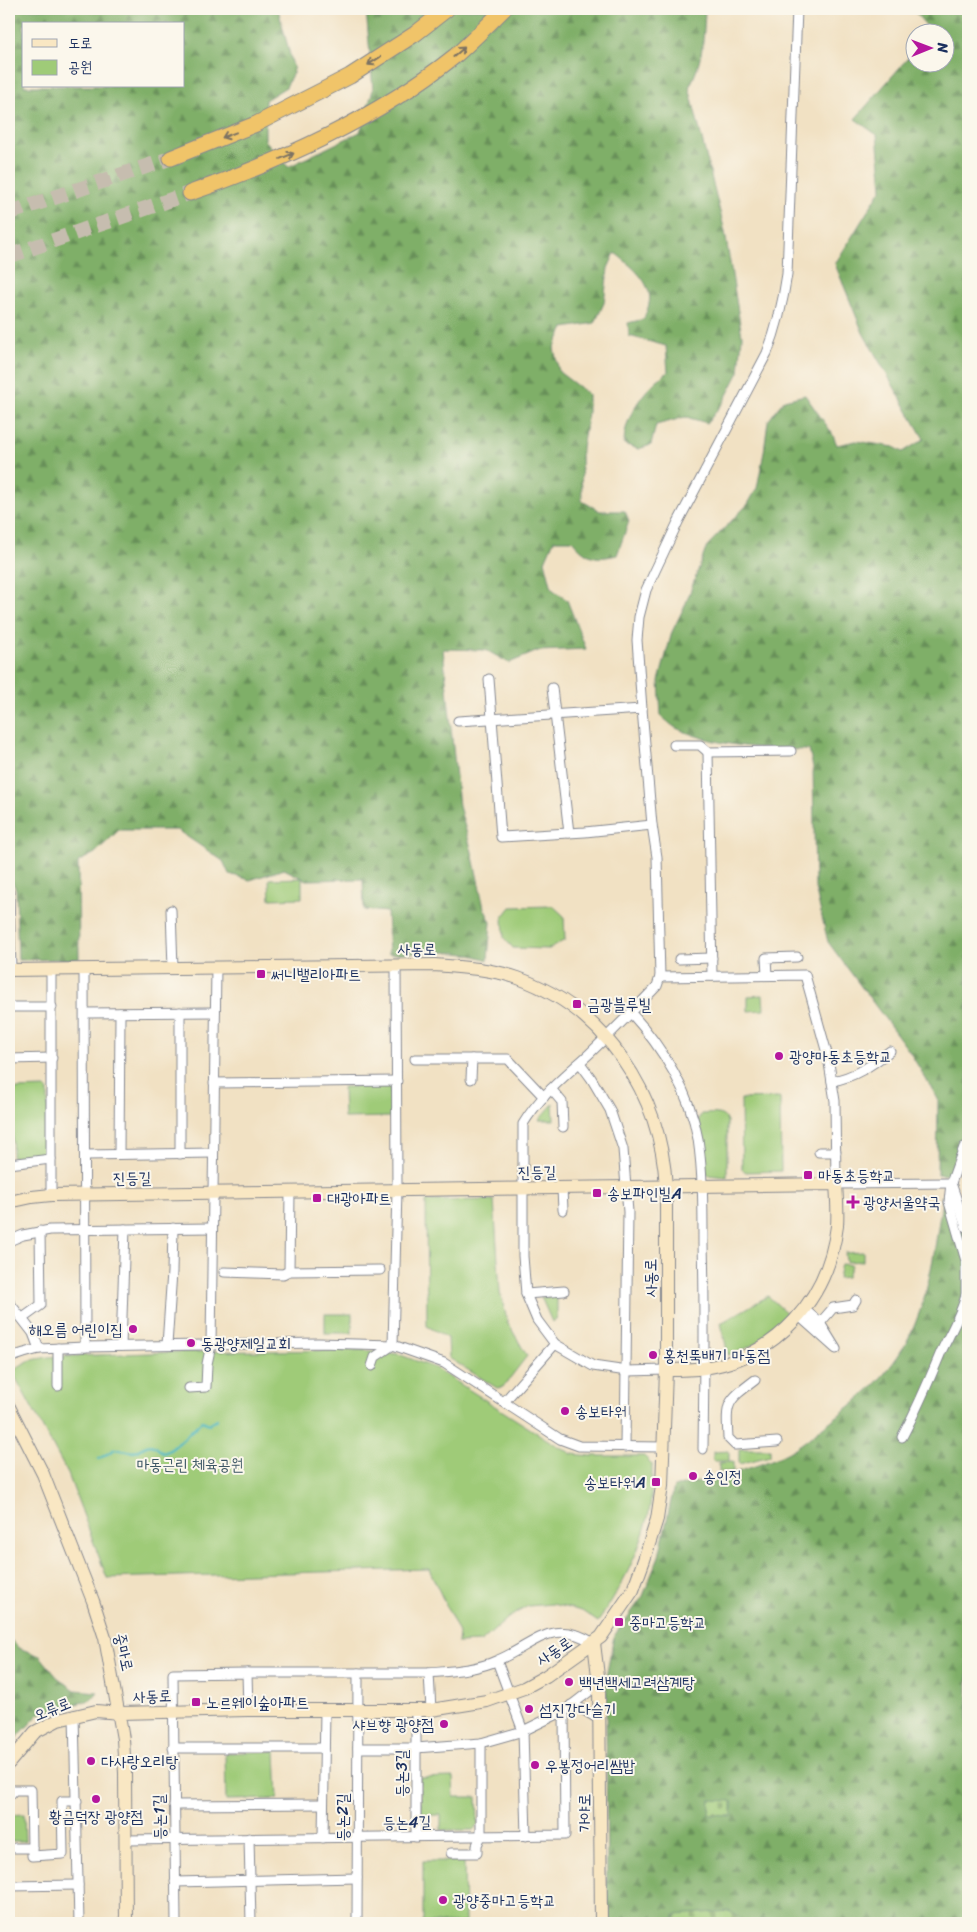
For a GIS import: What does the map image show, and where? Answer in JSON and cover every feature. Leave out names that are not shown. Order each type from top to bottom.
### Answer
[{"type":"highway","points":[[190,193],[225,181],[306,147],[380,107],[420,82],[456,55],[504,9]]},
{"type":"highway","points":[[171,158],[256,124],[350,76],[415,34],[446,10]]},
{"type":"street","points":[[660,977],[805,975],[826,1050],[835,1101],[837,1225],[832,1248],[818,1289],[802,1312],[772,1341],[754,1352],[704,1368],[627,1371],[593,1366],[555,1344],[537,1320],[526,1294],[523,1256],[523,1124],[531,1111],[551,1089],[658,986],[660,977],[657,857],[652,825],[642,710],[637,640],[639,616],[646,590],[678,522],[767,353],[778,324],[786,274],[798,9]]},
{"type":"street","points":[[489,679],[502,837],[652,825]]},
{"type":"street","points":[[552,688],[569,833]]},
{"type":"street","points":[[458,721],[642,710]]},
{"type":"street","points":[[674,745],[700,745],[708,752],[791,751]]},
{"type":"street","points":[[708,752],[712,976]]},
{"type":"street","points":[[9,893],[10,970]]},
{"type":"street","points":[[171,910],[173,968]]},
{"type":"street","points":[[766,975],[766,958],[797,957]]},
{"type":"street","points":[[679,959],[712,958]]},
{"type":"street","points":[[393,1344],[397,1190],[396,964]]},
{"type":"street","name":"사동로","points":[[10,970],[396,964],[460,966],[515,977],[538,986],[570,1004],[607,1037],[629,1068],[646,1100],[659,1140],[666,1187],[664,1447],[657,1519],[632,1590],[612,1622],[594,1643],[560,1668],[524,1688],[488,1701],[431,1710],[248,1710],[120,1713]]},
{"type":"street","points":[[189,1388],[206,1387],[207,1364],[211,1345],[216,967]]},
{"type":"street","points":[[51,969],[51,1195]]},
{"type":"street","points":[[84,969],[86,1155],[85,1347]]},
{"type":"street","points":[[9,1007],[52,1007]]},
{"type":"street","points":[[180,1012],[180,1154]]},
{"type":"street","points":[[85,1013],[215,1012]]},
{"type":"street","points":[[119,1154],[120,1013]]},
{"type":"street","points":[[631,1013],[645,1028],[678,1080],[698,1138],[702,1186],[703,1449]]},
{"type":"street","points":[[832,1081],[847,1078],[866,1069],[890,1051]]},
{"type":"street","points":[[9,1058],[52,1058]]},
{"type":"street","points":[[415,1059],[508,1059],[544,1097]]},
{"type":"street","points":[[472,1059],[472,1079]]},
{"type":"street","points":[[580,1063],[592,1078],[610,1110],[623,1149],[627,1187],[625,1447]]},
{"type":"street","points":[[214,1083],[397,1081]]},
{"type":"street","points":[[551,1089],[562,1102],[562,1127]]},
{"type":"street","points":[[902,1437],[921,1400],[949,1335],[962,1312],[967,1295],[966,1260],[948,1202],[951,1184],[964,1147],[968,1146]]},
{"type":"street","points":[[819,1152],[836,1152]]},
{"type":"street","points":[[86,1155],[213,1153]]},
{"type":"street","points":[[9,1164],[51,1159]]},
{"type":"street","points":[[951,1184],[968,1229]]},
{"type":"street","name":"진등길","points":[[9,1202],[51,1195],[86,1194],[951,1184]]},
{"type":"street","points":[[562,1188],[563,1210]]},
{"type":"street","points":[[289,1271],[290,1192]]},
{"type":"street","points":[[9,1241],[22,1235],[40,1231],[125,1228],[212,1228]]},
{"type":"street","points":[[121,1346],[125,1228]]},
{"type":"street","points":[[167,1345],[173,1228]]},
{"type":"street","points":[[23,1318],[41,1305],[40,1231]]},
{"type":"street","points":[[224,1272],[283,1274],[289,1271],[380,1270]]},
{"type":"street","points":[[526,1294],[564,1291]]},
{"type":"street","points":[[820,1323],[833,1308],[853,1305],[856,1300]]},
{"type":"street","points":[[9,1302],[33,1333],[39,1349]]},
{"type":"street","points":[[802,1312],[820,1323],[836,1349],[802,1312]]},
{"type":"street","points":[[962,1312],[968,1323]]},
{"type":"street","points":[[9,1358],[39,1349],[85,1347],[318,1343],[393,1344],[444,1363],[560,1439],[579,1446],[664,1447]]},
{"type":"street","points":[[372,1366],[374,1357],[393,1344]]},
{"type":"street","points":[[504,1402],[555,1344]]},
{"type":"street","points":[[58,1348],[58,1386]]},
{"type":"street","points":[[755,1380],[732,1398],[727,1411],[728,1438],[735,1445],[778,1442]]},
{"type":"street","name":"중마로","points":[[9,1407],[43,1474],[93,1601],[105,1638],[120,1713],[125,1772],[126,1923]]},
{"type":"street","points":[[248,1710],[247,1673],[451,1671],[497,1661],[541,1637],[560,1630],[579,1634],[594,1643]]},
{"type":"street","name":"가야로","points":[[594,1643],[599,1684],[600,1720],[601,1923]]},
{"type":"street","points":[[497,1661],[522,1731],[526,1836]]},
{"type":"street","points":[[429,1672],[431,1710]]},
{"type":"street","name":"등논1길","points":[[176,1923],[172,1674],[247,1673]]},
{"type":"street","name":"등논2길","points":[[357,1923],[358,1673]]},
{"type":"street","points":[[358,1748],[416,1748],[481,1743],[522,1731],[567,1708],[599,1684]]},
{"type":"street","points":[[567,1708],[582,1709],[600,1720]]},
{"type":"street","name":"등논4길","points":[[125,1840],[565,1835],[567,1708]]},
{"type":"street","points":[[323,1838],[325,1710]]},
{"type":"street","name":"등논3길","points":[[416,1710],[416,1837]]},
{"type":"street","name":"오류로","points":[[9,1763],[35,1732],[58,1720],[96,1711],[120,1713]]},
{"type":"street","points":[[74,1715],[79,1923]]},
{"type":"street","points":[[451,1853],[477,1853],[477,1845],[481,1836],[481,1743]]},
{"type":"street","points":[[173,1748],[324,1748]]},
{"type":"street","points":[[9,1796],[14,1790],[31,1790],[32,1856],[63,1854],[62,1801],[76,1801]]},
{"type":"street","points":[[174,1805],[323,1804]]},
{"type":"street","points":[[249,1838],[251,1923]]},
{"type":"street","points":[[15,1848],[32,1848]]},
{"type":"street","points":[[175,1882],[357,1878]]},
{"type":"street","points":[[9,1886],[78,1885]]},
{"type":"green space","points":[[9,9],[278,9],[294,70],[286,87],[265,100],[265,140],[288,167],[360,132],[373,90],[366,9],[705,9],[700,59],[689,87],[725,232],[742,336],[739,372],[723,403],[707,423],[686,417],[656,425],[651,445],[638,449],[624,444],[628,423],[637,403],[651,386],[668,372],[666,346],[629,336],[628,323],[644,319],[650,296],[639,275],[615,253],[608,268],[604,303],[595,323],[564,328],[554,348],[559,372],[588,394],[588,413],[581,453],[582,501],[600,511],[625,511],[629,521],[617,555],[592,556],[582,551],[572,540],[554,540],[545,561],[552,589],[567,600],[586,649],[538,651],[509,663],[486,650],[443,649],[459,806],[472,852],[484,908],[491,922],[488,960],[476,956],[451,953],[389,954],[387,912],[364,910],[363,879],[306,880],[284,869],[250,880],[229,874],[223,861],[177,830],[119,830],[95,853],[78,862],[79,959],[18,960],[16,889],[9,876]]},
{"type":"green space","points":[[912,9],[968,9],[968,1140],[960,1143],[949,1175],[937,1174],[938,1099],[909,1051],[828,942],[815,888],[813,767],[809,750],[741,746],[708,739],[676,728],[661,716],[659,681],[672,632],[686,603],[707,546],[748,504],[757,488],[768,421],[784,400],[805,395],[832,433],[837,445],[856,441],[894,447],[903,452],[924,439],[863,333],[835,264],[882,188],[877,135],[855,119],[904,63],[904,72],[954,72],[954,22],[923,22]]},
{"type":"green space","points":[[302,878],[302,898],[270,899],[269,879]]},
{"type":"green space","points":[[553,906],[564,916],[565,940],[549,949],[513,948],[504,938],[503,917],[511,907]]},
{"type":"green space","points":[[763,995],[764,1010],[748,1011],[748,996]]},
{"type":"green space","points":[[390,1086],[391,1117],[344,1118],[343,1087]]},
{"type":"green space","points":[[46,1088],[48,1091],[48,1152],[44,1156],[16,1160],[12,1157],[14,1089]]},
{"type":"green space","points":[[780,1098],[781,1171],[746,1172],[742,1169],[741,1099]]},
{"type":"green space","points":[[553,1104],[554,1120],[539,1120]]},
{"type":"green space","points":[[701,1114],[719,1114],[727,1121],[727,1177],[707,1175],[698,1120]]},
{"type":"green space","points":[[943,1195],[946,1195],[968,1241],[968,1923],[607,1923],[606,1677],[614,1636],[643,1596],[659,1556],[674,1487],[743,1470],[770,1461],[788,1452],[804,1442],[851,1405],[888,1370],[907,1341],[926,1293]]},
{"type":"green space","points":[[494,1200],[500,1292],[508,1323],[527,1356],[503,1387],[497,1388],[449,1358],[448,1338],[427,1326],[426,1201]]},
{"type":"green space","points":[[863,1252],[863,1261],[846,1262],[845,1253]]},
{"type":"green space","points":[[841,1264],[851,1265],[847,1277],[838,1278]]},
{"type":"green space","points":[[768,1296],[791,1317],[762,1340],[746,1349],[728,1355],[721,1323]]},
{"type":"green space","points":[[541,1297],[557,1297],[557,1318],[552,1322]]},
{"type":"green space","points":[[325,1314],[352,1314],[352,1333],[325,1333]]},
{"type":"green space","name":"마동근린 체육공원","points":[[362,1350],[398,1354],[435,1368],[572,1454],[644,1456],[652,1464],[650,1507],[637,1552],[623,1581],[598,1622],[582,1611],[552,1604],[528,1606],[508,1618],[481,1642],[458,1643],[459,1633],[429,1569],[107,1578],[68,1474],[12,1371],[32,1360],[48,1357],[176,1352]]},
{"type":"green space","points":[[739,1449],[770,1449],[770,1456],[739,1464]]},
{"type":"green space","points":[[729,1451],[729,1461],[713,1461],[713,1452]]},
{"type":"green space","points":[[733,1462],[733,1471],[719,1472],[719,1463]]},
{"type":"green space","points":[[9,1638],[19,1648],[40,1656],[57,1677],[75,1690],[98,1692],[91,1700],[39,1714],[9,1746]]},
{"type":"green space","points":[[276,1751],[278,1799],[226,1800],[225,1753]]},
{"type":"green space","points":[[453,1777],[454,1797],[477,1797],[478,1825],[473,1830],[441,1830],[441,1815],[421,1815],[420,1778]]},
{"type":"green space","points":[[710,1800],[732,1801],[732,1816],[709,1815]]},
{"type":"green space","points":[[24,1814],[25,1841],[10,1841],[9,1815]]},
{"type":"green space","points":[[423,1861],[464,1861],[465,1923],[423,1923]]},
{"type":"green space","points":[[729,1911],[741,1919],[741,1923],[675,1923],[675,1915]]},
{"type":"waterway","points":[[99,1459],[115,1449],[134,1452],[148,1445],[155,1447],[163,1453],[178,1444],[202,1421],[209,1424],[217,1419]]},
{"type":"tunnel","points":[[9,213],[171,158]]},
{"type":"tunnel","points":[[9,256],[190,193]]},
{"type":"place","name":"써니밸리아파트","points":[[261,974]]},
{"type":"place","name":"금광블루빌","points":[[577,1004]]},
{"type":"place","name":"광양마동초등학교","points":[[779,1056]]},
{"type":"place","name":"마동초등학교","points":[[808,1175]]},
{"type":"place","name":"송보파인빌A","points":[[597,1193]]},
{"type":"place","name":"대광아파트","points":[[317,1198]]},
{"type":"place","name":"광양서울약국","points":[[853,1202]]},
{"type":"place","name":"해오름 어린이집","points":[[133,1329]]},
{"type":"place","name":"동광양제일교회","points":[[191,1343]]},
{"type":"place","name":"홍천뚝배기 마동점","points":[[653,1355]]},
{"type":"place","name":"송보타워","points":[[565,1411]]},
{"type":"place","name":"송인정","points":[[693,1476]]},
{"type":"place","name":"송보타워A","points":[[656,1482]]},
{"type":"place","name":"중마고등학교","points":[[619,1622]]},
{"type":"place","name":"백년백세고려삼계탕","points":[[569,1682]]},
{"type":"place","name":"노르웨이숲아파트","points":[[196,1702]]},
{"type":"place","name":"섬진강다슬기","points":[[529,1709]]},
{"type":"place","name":"샤브향 광양점","points":[[444,1724]]},
{"type":"place","name":"다사랑오리탕","points":[[91,1761]]},
{"type":"place","name":"우봉정어리쌈밥","points":[[535,1765]]},
{"type":"place","name":"황금덕장 광양점","points":[[96,1799]]},
{"type":"place","name":"광양중마고등학교","points":[[443,1900]]}]
